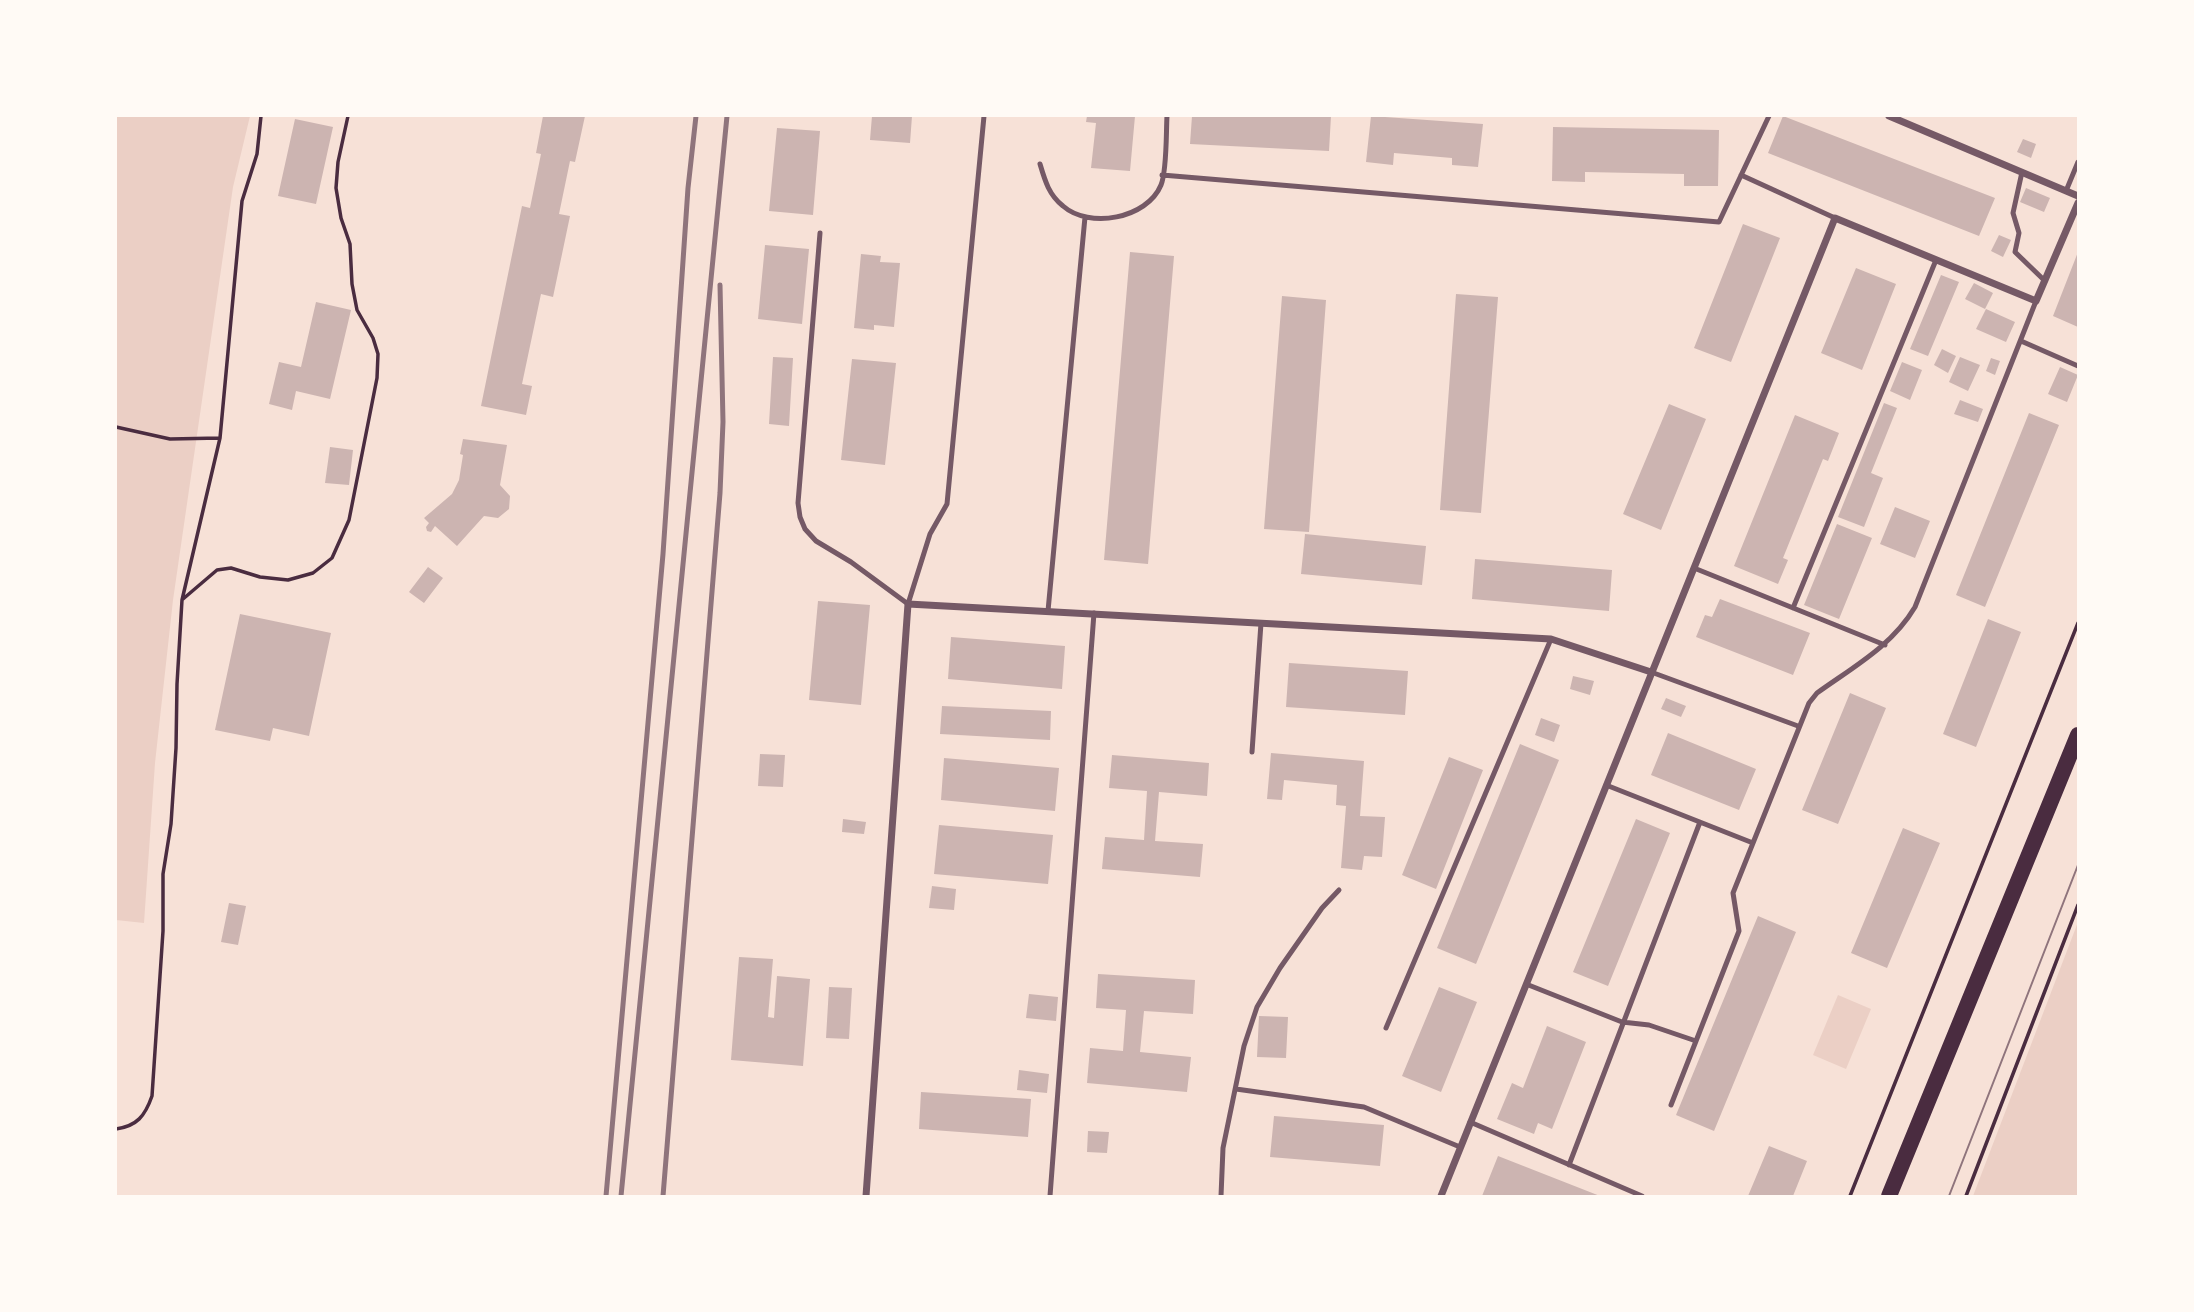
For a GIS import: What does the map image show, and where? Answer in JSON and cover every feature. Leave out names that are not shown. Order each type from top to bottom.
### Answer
[{"type":"main road","points":[[1889,1196],[2078,735]]},
{"type":"street","points":[[1889,116],[2078,196]]},
{"type":"street","points":[[1441,1196],[1835,218],[2036,301],[2078,203]]},
{"type":"street","points":[[866,1196],[908,604],[1551,639],[1651,672]]},
{"type":"lane","points":[[820,233],[798,503],[800,517],[805,529],[816,541],[851,562],[908,604],[930,534],[947,504],[984,116]]},
{"type":"lane","points":[[1040,164],[1046,187],[1063,207],[1085,217],[1115,217],[1132,213],[1151,200],[1161,185],[1167,116]]},
{"type":"lane","points":[[1162,175],[1719,222],[1769,116]]},
{"type":"lane","points":[[2066,191],[2078,162]]},
{"type":"lane","points":[[2022,172],[2013,213],[2019,233],[2015,252],[2045,281]]},
{"type":"lane","points":[[1741,175],[1835,218]]},
{"type":"lane","points":[[1048,611],[1085,217]]},
{"type":"lane","points":[[1793,608],[1936,260]]},
{"type":"lane","points":[[1671,1105],[1739,931],[1733,894],[1808,703],[1817,692],[1885,645],[1915,607],[2036,301]]},
{"type":"lane","points":[[2021,341],[2078,366]]},
{"type":"lane","points":[[1694,568],[1885,645]]},
{"type":"lane","points":[[1050,1196],[1094,613]]},
{"type":"lane","points":[[1252,752],[1261,622]]},
{"type":"lane","points":[[1386,1028],[1551,639]]},
{"type":"lane","points":[[1651,672],[1798,726]]},
{"type":"lane","points":[[1606,785],[1753,843]]},
{"type":"lane","points":[[1569,1165],[1700,822]]},
{"type":"lane","points":[[1221,1196],[1223,1148],[1244,1046],[1257,1007],[1280,968],[1322,908],[1339,890]]},
{"type":"lane","points":[[1526,984],[1622,1022],[1648,1025],[1696,1041]]},
{"type":"lane","points":[[1236,1089],[1364,1107],[1460,1147]]},
{"type":"lane","points":[[1471,1122],[1642,1196]]},
{"type":"path","points":[[116,1129],[137,1123],[146,1112],[152,1096],[163,931],[163,874],[171,824],[176,748],[182,600],[220,438],[242,201],[257,154],[261,116]]},
{"type":"path","points":[[182,600],[217,570],[231,568],[261,577],[288,580],[313,573],[332,558],[349,520],[377,378],[378,355],[373,338],[357,310],[352,284],[350,244],[341,218],[337,188],[338,162],[348,116]]},
{"type":"path","points":[[116,428],[170,439],[220,438]]},
{"type":"path","points":[[1850,1196],[2078,623]]},
{"type":"path","points":[[1966,1196],[2078,905]]},
{"type":"shaded area","points":[[116,116],[250,116],[233,187],[173,600],[155,763],[144,923],[116,920]]},
{"type":"shaded area","points":[[2078,922],[2078,1196],[1973,1196]]},
{"type":"shaded area","points":[[1838,995],[1871,1009],[1846,1069],[1813,1055]]},
{"type":"building","points":[[543,116],[585,116],[575,162],[570,161],[559,214],[570,216],[553,297],[541,294],[522,384],[532,386],[526,415],[481,406],[522,206],[530,208],[541,154],[536,153]]},
{"type":"building","points":[[872,116],[912,116],[910,143],[870,140]]},
{"type":"building","points":[[1087,116],[1135,116],[1130,171],[1091,168],[1096,123],[1086,122]]},
{"type":"building","points":[[1192,116],[1331,116],[1329,151],[1190,144]]},
{"type":"building","points":[[1371,116],[1483,124],[1478,167],[1452,165],[1452,158],[1394,153],[1393,165],[1366,162]]},
{"type":"building","points":[[1783,116],[1995,198],[1979,236],[1768,153]]},
{"type":"building","points":[[295,119],[333,127],[316,204],[278,196]]},
{"type":"building","points":[[1553,127],[1719,130],[1718,186],[1684,186],[1684,174],[1585,172],[1585,182],[1552,181]]},
{"type":"building","points":[[777,128],[820,131],[813,215],[769,211]]},
{"type":"building","points":[[2023,139],[2036,144],[2031,158],[2017,152]]},
{"type":"building","points":[[2026,188],[2050,198],[2044,212],[2020,202]]},
{"type":"building","points":[[1743,224],[1780,238],[1731,362],[1694,348]]},
{"type":"building","points":[[1999,235],[2011,240],[2003,257],[1991,251]]},
{"type":"building","points":[[765,245],[809,249],[802,324],[758,319]]},
{"type":"building","points":[[1130,252],[1174,256],[1148,564],[1104,560]]},
{"type":"building","points":[[2078,252],[2078,327],[2053,316]]},
{"type":"building","points":[[861,254],[881,256],[880,262],[900,263],[894,327],[874,325],[874,330],[854,328]]},
{"type":"building","points":[[1856,268],[1896,284],[1862,370],[1821,353]]},
{"type":"building","points":[[1941,275],[1959,282],[1928,356],[1910,349]]},
{"type":"building","points":[[1974,283],[1993,293],[1985,309],[1965,299]]},
{"type":"building","points":[[1456,294],[1498,297],[1481,513],[1440,510]]},
{"type":"building","points":[[1282,296],[1326,300],[1309,532],[1264,529]]},
{"type":"building","points":[[316,302],[351,310],[330,399],[296,391],[292,410],[269,404],[279,362],[301,367]]},
{"type":"building","points":[[1986,309],[2015,322],[2006,342],[1976,329]]},
{"type":"building","points":[[1942,349],[1956,356],[1948,373],[1934,365]]},
{"type":"building","points":[[773,357],[793,358],[789,426],[769,424]]},
{"type":"building","points":[[1960,357],[1980,365],[1968,391],[1949,382]]},
{"type":"building","points":[[1991,358],[2000,361],[1995,375],[1986,371]]},
{"type":"building","points":[[852,359],[896,363],[885,465],[841,460]]},
{"type":"building","points":[[1902,362],[1922,370],[1910,400],[1890,391]]},
{"type":"building","points":[[2060,367],[2078,375],[2067,402],[2048,394]]},
{"type":"building","points":[[1960,400],[1983,409],[1978,422],[1954,414]]},
{"type":"building","points":[[1884,403],[1897,408],[1871,473],[1883,478],[1864,527],[1838,517]]},
{"type":"building","points":[[1669,404],[1706,419],[1661,530],[1623,514]]},
{"type":"building","points":[[2029,413],[2059,425],[1985,607],[1956,595]]},
{"type":"building","points":[[1795,415],[1839,433],[1828,461],[1823,459],[1783,558],[1788,560],[1778,584],[1734,566]]},
{"type":"building","points":[[463,439],[507,445],[500,485],[510,496],[509,509],[498,518],[484,516],[457,546],[435,526],[431,532],[427,531],[429,523],[424,518],[452,494],[459,480]]},
{"type":"building","points":[[330,447],[353,450],[349,485],[325,483]]},
{"type":"building","points":[[1895,507],[1930,521],[1915,558],[1880,544]]},
{"type":"building","points":[[1837,524],[1872,538],[1839,619],[1804,605]]},
{"type":"building","points":[[1305,534],[1426,546],[1422,585],[1301,574]]},
{"type":"building","points":[[1475,559],[1612,570],[1609,611],[1472,599]]},
{"type":"building","points":[[428,567],[443,578],[424,603],[409,592]]},
{"type":"building","points":[[1720,599],[1810,633],[1793,675],[1696,637],[1705,615],[1712,617]]},
{"type":"building","points":[[818,601],[870,605],[861,705],[809,700]]},
{"type":"building","points":[[240,614],[331,633],[309,736],[273,728],[270,741],[215,730]]},
{"type":"building","points":[[1988,619],[2021,632],[1976,747],[1943,734]]},
{"type":"building","points":[[951,637],[1065,646],[1062,689],[948,679]]},
{"type":"building","points":[[1289,663],[1408,671],[1405,715],[1286,707]]},
{"type":"building","points":[[1573,676],[1594,681],[1590,695],[1570,689]]},
{"type":"building","points":[[1850,693],[1886,708],[1838,824],[1802,810]]},
{"type":"building","points":[[1666,698],[1686,706],[1681,717],[1661,709]]},
{"type":"building","points":[[942,706],[1051,711],[1050,740],[940,734]]},
{"type":"building","points":[[1541,718],[1560,725],[1554,742],[1535,735]]},
{"type":"building","points":[[1668,733],[1756,769],[1739,810],[1651,775]]},
{"type":"building","points":[[1520,744],[1559,760],[1476,964],[1437,948]]},
{"type":"building","points":[[1271,753],[1364,761],[1360,816],[1385,817],[1382,857],[1364,856],[1362,870],[1341,868],[1346,806],[1336,805],[1337,785],[1284,780],[1282,800],[1267,799]]},
{"type":"building","points":[[760,754],[785,755],[783,787],[758,786]]},
{"type":"building","points":[[1112,755],[1209,763],[1207,796],[1159,792],[1155,841],[1203,844],[1200,877],[1102,869],[1105,837],[1144,840],[1147,791],[1109,788]]},
{"type":"building","points":[[1449,757],[1483,770],[1436,889],[1402,875]]},
{"type":"building","points":[[944,758],[1059,768],[1055,811],[941,800]]},
{"type":"building","points":[[843,819],[866,822],[864,834],[842,832]]},
{"type":"building","points":[[1636,819],[1670,833],[1608,986],[1573,972]]},
{"type":"building","points":[[939,825],[1053,835],[1048,884],[934,874]]},
{"type":"building","points":[[1903,828],[1940,843],[1887,968],[1851,953]]},
{"type":"building","points":[[932,886],[956,889],[954,910],[929,908]]},
{"type":"building","points":[[229,903],[246,906],[238,945],[221,942]]},
{"type":"building","points":[[1758,916],[1796,932],[1714,1131],[1676,1115]]},
{"type":"building","points":[[739,957],[773,959],[768,1017],[774,1018],[777,976],[810,979],[803,1066],[731,1060]]},
{"type":"building","points":[[1098,974],[1195,980],[1193,1014],[1144,1011],[1140,1052],[1191,1057],[1187,1092],[1087,1083],[1090,1048],[1123,1051],[1126,1010],[1096,1008]]},
{"type":"building","points":[[829,987],[852,988],[849,1039],[826,1038]]},
{"type":"building","points":[[1439,987],[1477,1002],[1441,1092],[1402,1076]]},
{"type":"building","points":[[1029,994],[1058,997],[1056,1021],[1026,1018]]},
{"type":"building","points":[[1259,1016],[1288,1017],[1286,1058],[1257,1057]]},
{"type":"building","points":[[1547,1026],[1586,1042],[1552,1129],[1538,1123],[1534,1134],[1497,1119],[1512,1083],[1523,1088]]},
{"type":"building","points":[[1019,1070],[1049,1074],[1047,1093],[1017,1090]]},
{"type":"building","points":[[921,1092],[1031,1099],[1028,1137],[919,1129]]},
{"type":"building","points":[[1274,1116],[1384,1125],[1380,1166],[1270,1157]]},
{"type":"building","points":[[1088,1131],[1109,1132],[1107,1153],[1087,1152]]},
{"type":"building","points":[[1769,1146],[1807,1161],[1793,1196],[1748,1196]]},
{"type":"building","points":[[1498,1156],[1600,1196],[1482,1196]]},
{"type":"tram line","points":[[1949,1196],[2078,865]]},
{"type":"railway","points":[[606,1196],[663,554],[688,188],[696,116]]},
{"type":"railway","points":[[621,1196],[727,116]]},
{"type":"railway","points":[[663,1196],[720,493],[723,422],[720,285]]}]
